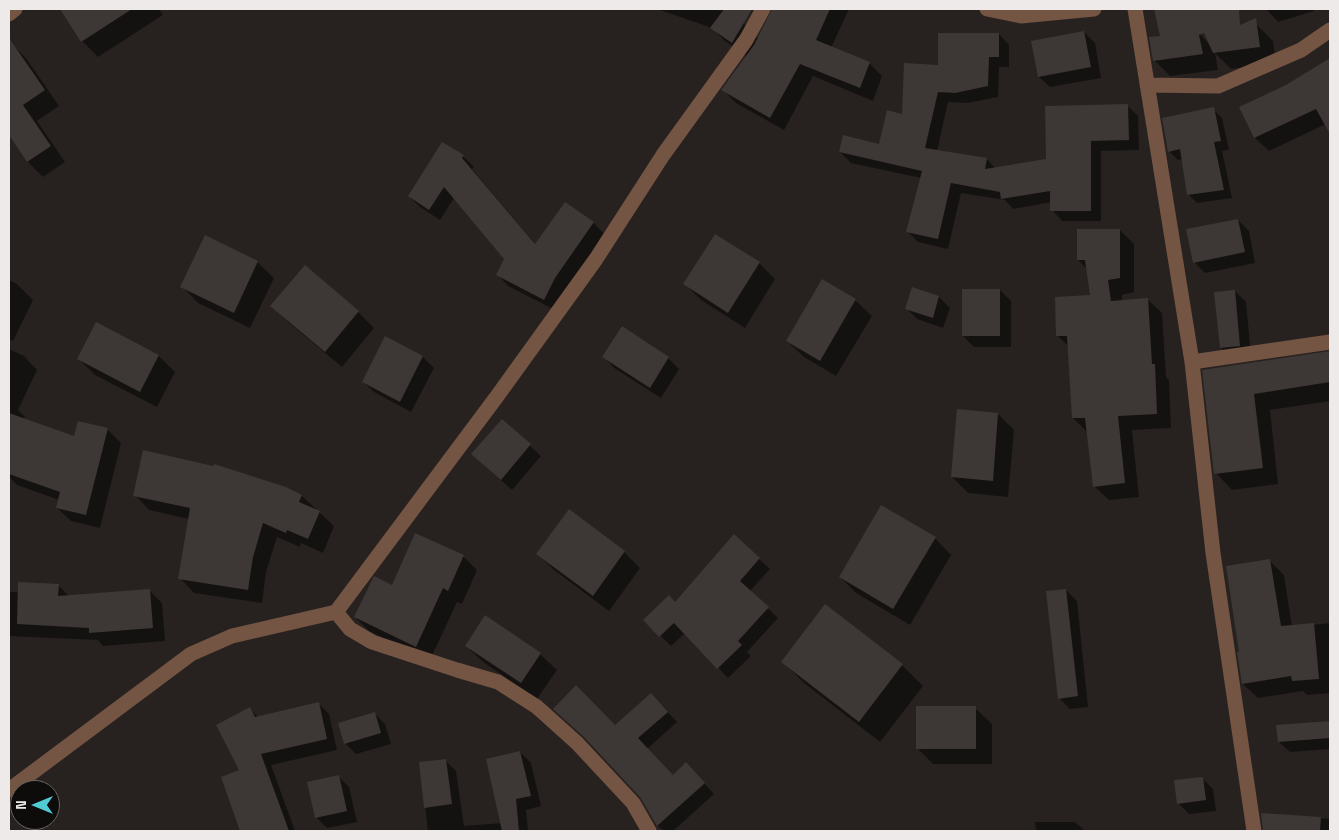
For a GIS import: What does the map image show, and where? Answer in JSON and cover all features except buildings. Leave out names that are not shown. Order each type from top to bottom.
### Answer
[{"type":"street","points":[[9,14],[15,9]]},
{"type":"street","points":[[9,790],[191,654],[232,636],[336,612],[498,395],[596,259],[663,155],[746,40],[763,9]]},
{"type":"street","points":[[987,9],[1021,16],[1094,9]]},
{"type":"street","points":[[1135,9],[1192,362],[1213,552],[1254,831]]},
{"type":"street","points":[[1147,85],[1218,86],[1302,50],[1330,30]]},
{"type":"street","points":[[1192,362],[1330,342]]},
{"type":"street","points":[[336,612],[350,629],[372,642],[498,682],[537,707],[577,743],[633,803],[649,831]]}]
